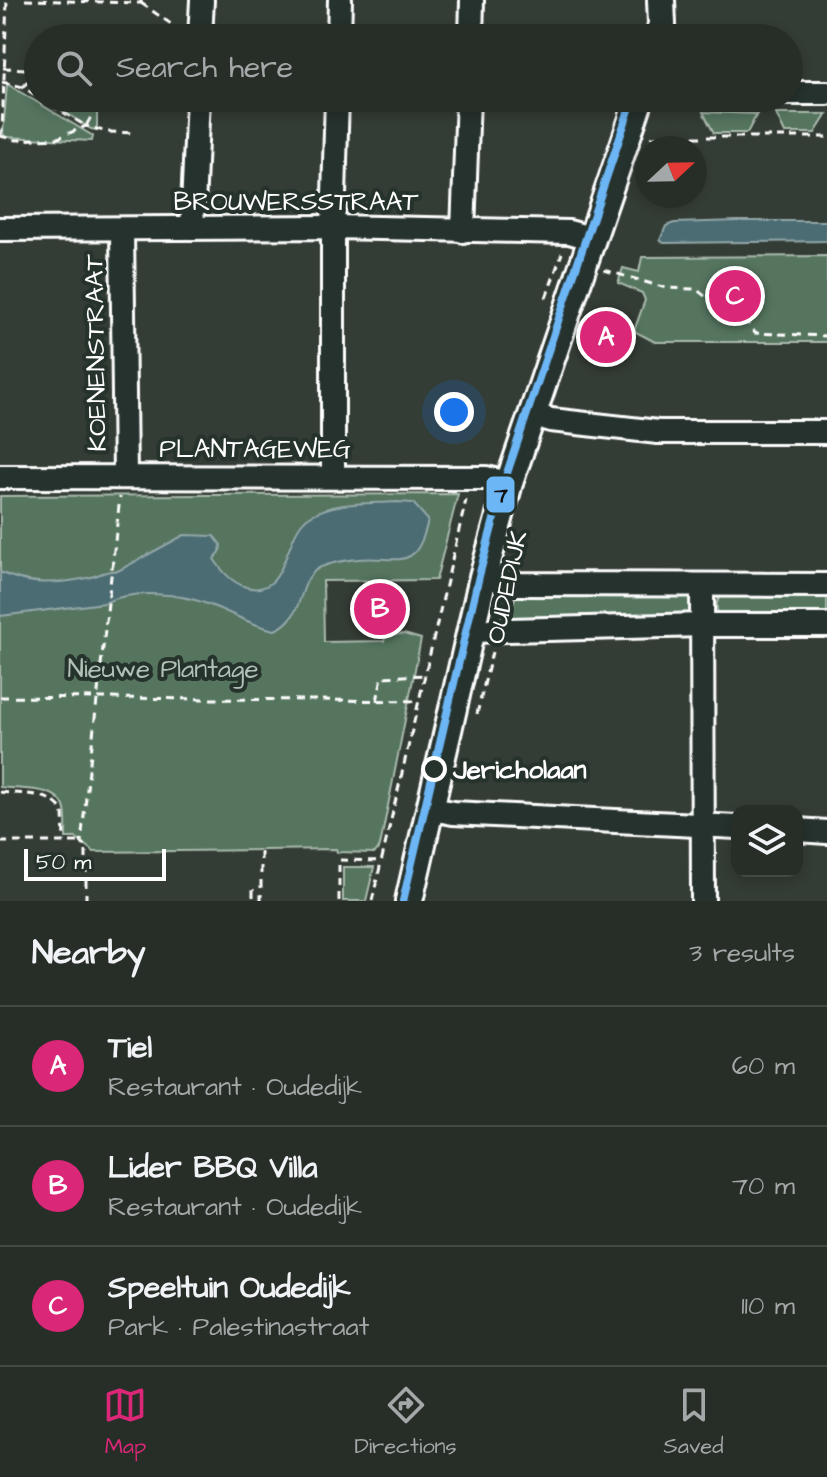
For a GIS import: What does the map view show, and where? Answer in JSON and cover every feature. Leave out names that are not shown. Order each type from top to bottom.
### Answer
[{"type":"street","points":[[201,24],[202,0]]},
{"type":"street","points":[[339,24],[340,0]]},
{"type":"street","points":[[471,24],[472,0]]},
{"type":"street","points":[[661,0],[662,24]]},
{"type":"street","points":[[803,93],[827,93]]},
{"type":"street","points":[[192,228],[197,112]]},
{"type":"street","points":[[333,476],[333,227],[337,112]]},
{"type":"street","points":[[463,231],[467,112]]},
{"type":"street","name":"OUDEDIJK","points":[[409,901],[484,630],[483,577],[509,483],[635,112]]},
{"type":"street","name":"BROUWERSSTRAAT","points":[[0,229],[333,227],[569,232],[591,238]]},
{"type":"street","name":"KOENENSTRAAT","points":[[122,229],[125,476]]},
{"type":"street","points":[[531,414],[551,420],[658,432],[827,432]]},
{"type":"street","name":"PLANTAGEWEG","points":[[0,477],[333,476],[486,478],[509,483]]},
{"type":"street","points":[[483,577],[518,584],[827,585]]},
{"type":"street","points":[[702,585],[703,901]]},
{"type":"street","points":[[484,630],[827,625]]},
{"type":"street","points":[[432,809],[453,813],[731,827]]},
{"type":"street","points":[[803,830],[827,832]]},
{"type":"path","points":[[7,0],[0,136],[17,140],[58,138],[86,126],[92,112]]},
{"type":"path","points":[[25,0],[141,2],[172,24]]},
{"type":"path","points":[[3,68],[24,69]]},
{"type":"path","points":[[2,82],[23,87]]},
{"type":"path","points":[[62,112],[86,126],[107,132],[134,133]]},
{"type":"path","points":[[654,124],[649,137],[827,137]]},
{"type":"path","points":[[602,270],[666,288],[696,289],[725,312],[739,312],[755,333],[827,336]]},
{"type":"path","points":[[86,901],[86,848],[81,842],[125,476]]},
{"type":"path","points":[[372,901],[471,478]]},
{"type":"path","name":"OUDEDIJK","points":[[475,721],[484,630]]},
{"type":"path","points":[[377,701],[382,677],[426,675]]},
{"type":"path","points":[[0,697],[420,701]]},
{"type":"path","points":[[0,792],[41,794],[51,799],[63,811],[64,842]]},
{"type":"path","points":[[0,842],[81,842]]},
{"type":"path","points":[[261,852],[261,901]]},
{"type":"path","points":[[339,901],[339,860],[382,861]]},
{"type":"path","points":[[80,872],[86,872]]},
{"type":"path","points":[[253,889],[253,901]]},
{"type":"green space","points":[[7,84],[24,94],[24,112],[53,112],[93,136],[92,141],[5,137]]},
{"type":"green space","points":[[65,112],[97,112],[97,130]]},
{"type":"green space","points":[[703,112],[757,114],[747,133],[714,133]]},
{"type":"green space","points":[[776,114],[827,114],[815,133],[785,133]]},
{"type":"green space","points":[[827,256],[827,342],[655,342],[634,331],[645,300],[642,293],[618,283],[623,268],[639,272],[642,257]]},
{"type":"green space","name":"Nieuwe Plantage","points":[[458,494],[436,580],[323,581],[324,642],[384,641],[386,635],[404,634],[421,639],[380,846],[375,853],[337,852],[336,849],[94,852],[76,838],[66,838],[65,810],[56,796],[38,790],[0,787],[0,496]]},
{"type":"green space","points":[[827,590],[827,620],[721,618],[717,609],[722,594]]},
{"type":"green space","points":[[685,592],[694,610],[689,617],[509,622],[516,593]]},
{"type":"green space","points":[[343,867],[374,867],[366,901],[343,901]]},
{"type":"water","points":[[827,221],[827,241],[664,243],[660,240],[666,226],[674,223]]},
{"type":"water","points":[[413,503],[428,520],[417,549],[403,559],[358,559],[321,567],[308,580],[292,616],[275,630],[198,601],[157,594],[0,616],[0,572],[22,580],[43,582],[87,578],[118,571],[184,535],[214,536],[221,545],[214,559],[224,572],[241,585],[260,588],[271,583],[278,574],[294,536],[310,516],[341,506]]},
{"type":"transit line","name":"7","points":[[403,901],[504,482],[628,112]]},
{"type":"place","name":"Speeltuin Oudedijk","points":[[735,296]]},
{"type":"place","name":"Tiel","points":[[606,337]]},
{"type":"place","name":"Lider BBQ Villa","points":[[380,609]]},
{"type":"place","name":"Jericholaan","points":[[434,769]]}]
